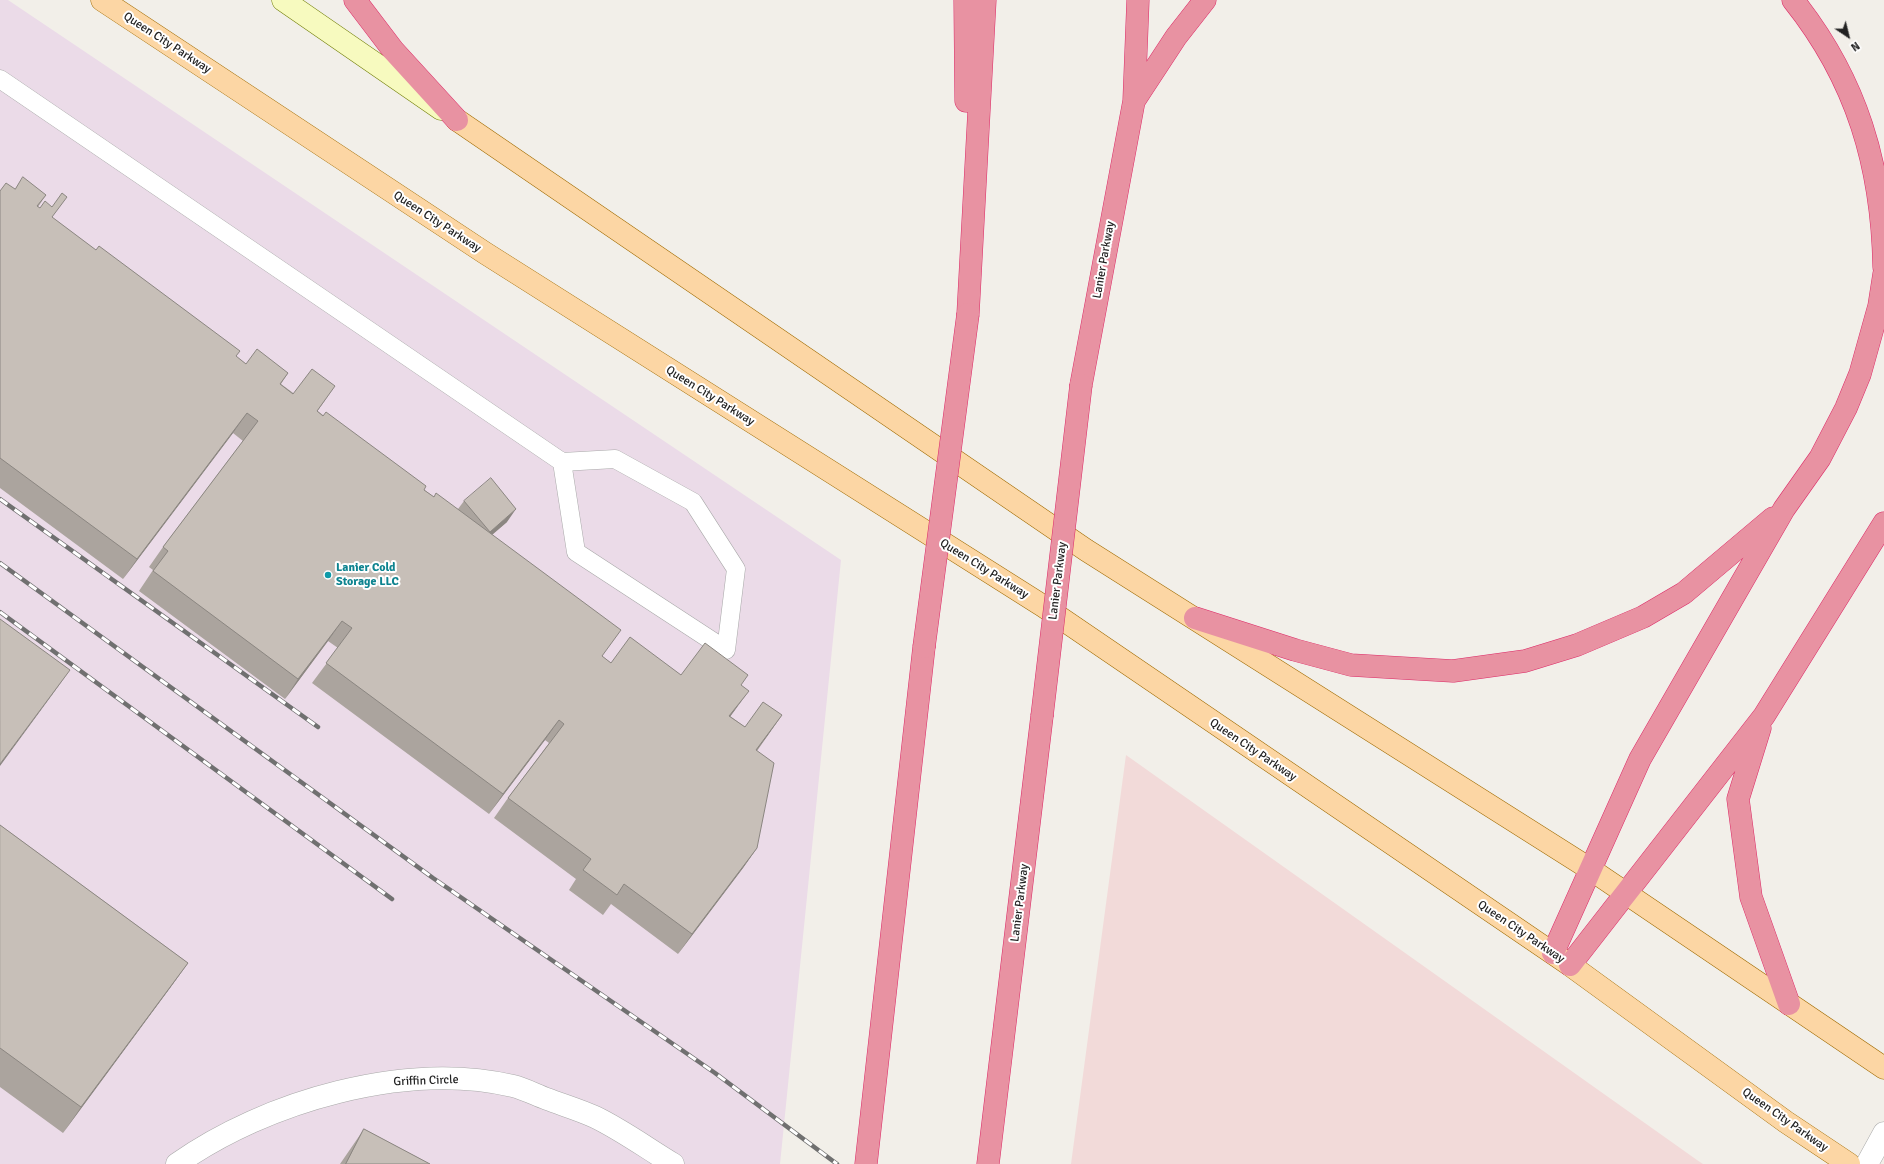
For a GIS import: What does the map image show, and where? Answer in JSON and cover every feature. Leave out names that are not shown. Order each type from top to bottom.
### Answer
[{"type":"highway","points":[[355,0],[393,50],[457,120]]},
{"type":"highway","points":[[965,0],[968,314]]},
{"type":"highway","points":[[866,1158],[924,647],[968,314],[985,0]]},
{"type":"highway","name":"Lanier Parkway","points":[[988,1164],[1081,385],[1134,101],[1138,0]]},
{"type":"highway","points":[[1134,101],[1176,37],[1205,0]]},
{"type":"highway","points":[[1793,0],[1828,50],[1848,90],[1866,134],[1879,199],[1883,232],[1884,267]]},
{"type":"highway","points":[[1561,959],[1590,869],[1640,759],[1784,508],[1820,458],[1860,374],[1879,306],[1884,274]]},
{"type":"highway","points":[[1195,618],[1295,650],[1351,665],[1453,671],[1525,661],[1577,645],[1643,617],[1684,593],[1784,508]]},
{"type":"highway","points":[[1561,959],[1625,892],[1764,716],[1884,523]]},
{"type":"highway","points":[[1764,716],[1738,799],[1751,897],[1789,1004]]},
{"type":"main road","name":"Queen City Parkway","points":[[102,0],[485,253],[1043,606],[1561,959],[1786,1122],[1849,1164]]},
{"type":"main road","points":[[283,0],[1086,550],[1590,869],[1884,1068]]},
{"type":"street","name":"Griffin Circle","points":[[177,1164],[190,1155],[248,1124],[307,1101],[376,1083],[450,1077],[514,1086],[588,1114],[673,1164]]},
{"type":"street","points":[[1867,1164],[1884,1133]]},
{"type":"lane","points":[[0,78],[562,462],[615,459],[693,502],[736,569],[726,650],[576,552],[562,462]]},
{"type":"shaded area","points":[[0,0],[8,0],[841,560],[780,1164],[0,1164]]},
{"type":"shaded area","points":[[1126,755],[1697,1160],[1703,1164],[1071,1164]]},
{"type":"building","name":"Lanier Cold Storage LLC","points":[[23,177],[46,195],[37,206],[40,208],[45,201],[52,207],[62,193],[67,197],[52,217],[96,250],[99,246],[240,351],[236,356],[246,364],[257,349],[288,373],[280,384],[293,394],[312,369],[335,386],[317,411],[323,416],[326,412],[426,486],[424,490],[434,497],[436,493],[621,630],[602,656],[611,663],[630,637],[681,675],[705,643],[748,675],[741,685],[749,691],[729,716],[745,727],[763,702],[782,715],[756,750],[774,763],[757,848],[692,934],[624,884],[617,895],[583,870],[591,859],[508,798],[564,724],[559,720],[503,794],[326,663],[352,628],[342,621],[298,679],[153,571],[168,551],[163,547],[258,421],[247,413],[137,559],[0,458],[0,191],[6,183],[15,189]]},
{"type":"building","points":[[491,478],[516,509],[490,532],[464,501]]},
{"type":"building","points":[[0,619],[70,670],[0,764]]},
{"type":"building","points":[[0,825],[188,963],[81,1107],[0,1048]]},
{"type":"building","points":[[364,1129],[430,1164],[346,1164]]},
{"type":"railway","points":[[0,499],[318,727]]},
{"type":"railway","points":[[0,563],[433,878],[715,1073],[837,1164]]},
{"type":"railway","points":[[0,612],[392,899]]},
{"type":"place","name":"Lanier Cold Storage LLC","points":[[328,575]]}]
